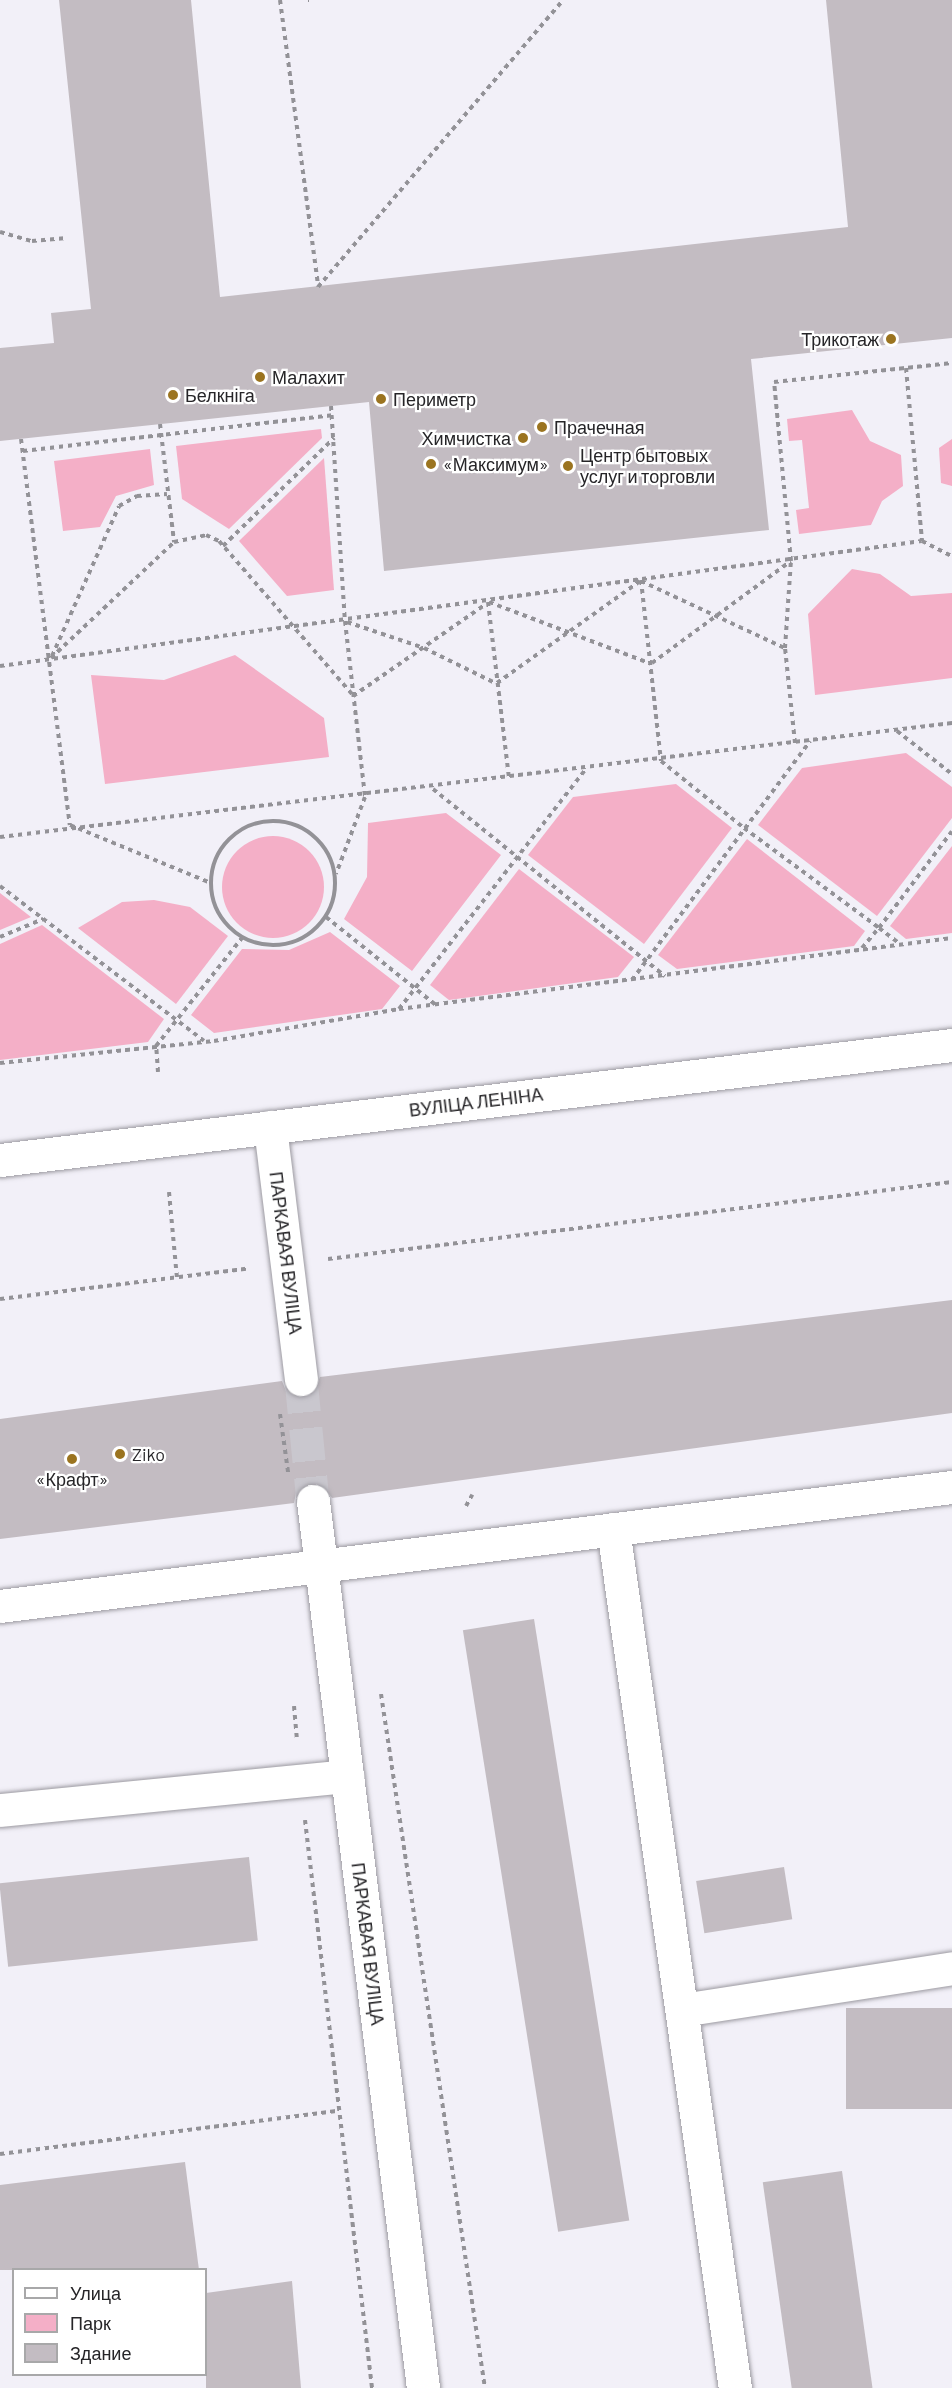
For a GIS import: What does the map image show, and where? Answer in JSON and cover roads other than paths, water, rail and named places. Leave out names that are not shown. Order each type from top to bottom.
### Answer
[{"type":"street","name":"ВУЛІЦА ЛЕНІНА","points":[[0,1160],[952,1045]]},
{"type":"street","name":"ПАРКАВАЯ ВУЛІЦА","points":[[270,1127],[289,1264],[301,1379]]},
{"type":"street","points":[[0,1606],[952,1487]]},
{"type":"street","name":"ПАРКАВАЯ ВУЛІЦА","points":[[313,1501],[423,2388]]},
{"type":"street","points":[[613,1530],[735,2388]]},
{"type":"street","points":[[0,1810],[347,1776]]},
{"type":"street","points":[[682,2010],[952,1968]]},
{"type":"tunnel","points":[[301,1379],[313,1501]]},
{"type":"place","name":"Трикотаж","points":[[891,339]]},
{"type":"place","name":"Малахит","points":[[260,377]]},
{"type":"place","name":"Белкніга","points":[[173,395]]},
{"type":"place","name":"Периметр","points":[[381,399]]},
{"type":"place","name":"Прачечная","points":[[542,427]]},
{"type":"place","name":"Химчистка","points":[[523,438]]},
{"type":"place","name":"«Максимум»","points":[[431,464]]},
{"type":"place","name":"Центр бытовых услуг и торговли","points":[[568,466]]},
{"type":"place","name":"Ziko","points":[[120,1454]]},
{"type":"place","name":"«Крафт»","points":[[72,1459]]}]
